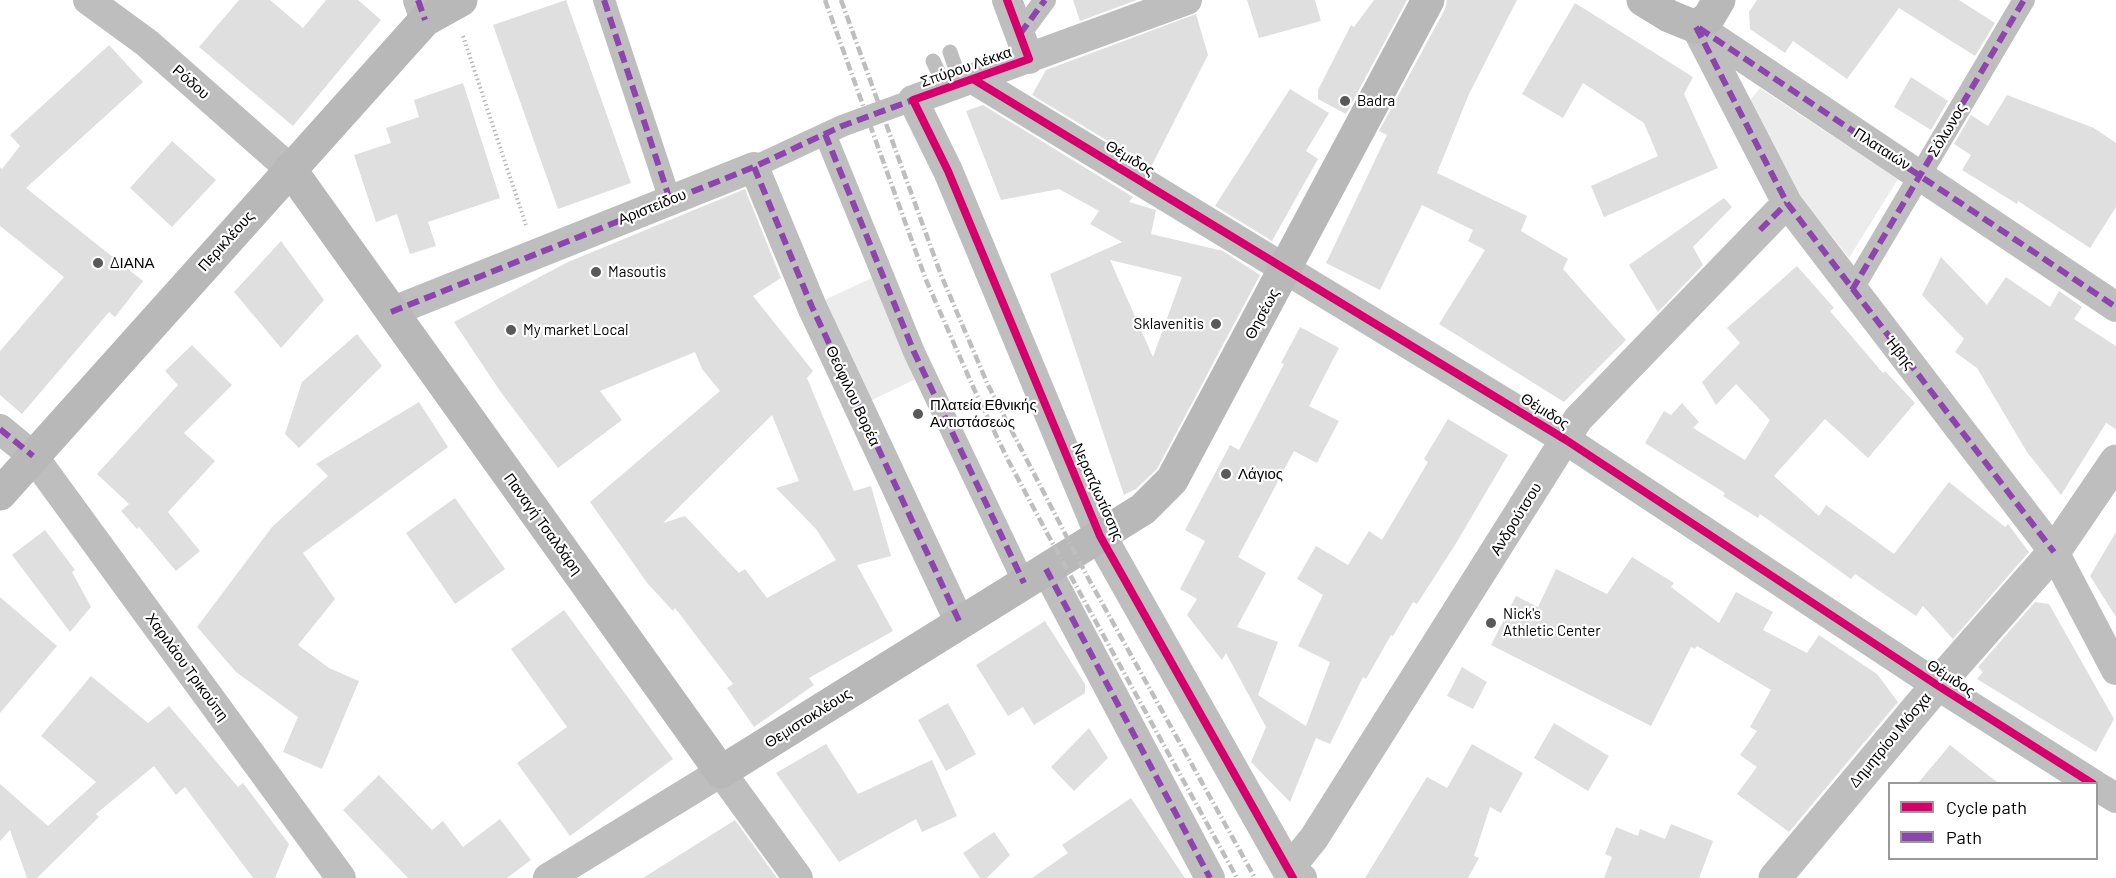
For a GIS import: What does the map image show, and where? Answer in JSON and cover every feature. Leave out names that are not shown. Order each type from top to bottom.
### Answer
[{"type":"main road","name":"Περικλέους","points":[[0,494],[290,169],[422,10],[461,0]]},
{"type":"main road","name":"Θησέως","points":[[1046,569],[1143,509],[1172,480],[1428,0]]},
{"type":"main road","name":"Πλαταιών","points":[[1643,0],[1668,16],[1696,27]]},
{"type":"main road","points":[[1696,27],[1710,17],[1719,0]]},
{"type":"main road","name":"Παναγή Τσαλδάρη","points":[[290,169],[721,772]]},
{"type":"main road","name":"Θεμιστοκλέους","points":[[721,772],[1046,569]]},
{"type":"street","name":"Ρόδου","points":[[88,0],[147,44],[290,169]]},
{"type":"street","points":[[604,0],[670,200]]},
{"type":"street","points":[[1007,0],[1024,46]]},
{"type":"street","points":[[1024,46],[1045,0]]},
{"type":"street","name":"Σπύρου Λέκκα","points":[[913,100],[960,83],[1024,46],[1187,0]]},
{"type":"street","name":"Σόλωνος","points":[[1852,290],[2024,0]]},
{"type":"street","name":"Πλαταιών","points":[[1696,27],[2116,307]]},
{"type":"street","name":"Ήβης","points":[[1696,27],[1787,203],[2054,552],[2116,670]]},
{"type":"street","name":"Θέμιδος","points":[[960,83],[1287,268],[1566,440],[1937,685],[2090,782]]},
{"type":"street","name":"Αριστείδου","points":[[391,312],[754,167],[825,134],[913,100]]},
{"type":"street","name":"Νερατζιωτίσσης","points":[[913,100],[948,171],[1100,536],[1289,876]]},
{"type":"street","points":[[825,134],[914,352],[1046,569],[1210,878]]},
{"type":"street","name":"Θεόφιλου Βορέα","points":[[754,167],[812,307],[960,622]]},
{"type":"street","name":"Ανδρούτσου","points":[[1289,876],[1578,419],[1787,203]]},
{"type":"street","name":"Χαριλάου Τρικούπη","points":[[0,429],[33,456],[341,878]]},
{"type":"street","name":"Δημητρίου Μόσχα","points":[[1775,878],[1937,685],[2054,552],[2116,461]]},
{"type":"street","name":"Θεμιστοκλέους","points":[[548,878],[721,772]]},
{"type":"street","name":"Παναγή Τσαλδάρη","points":[[721,772],[798,878]]},
{"type":"street","name":"Θέμιδος","points":[[2098,787],[2116,798]]},
{"type":"lane","points":[[950,52],[960,83]]},
{"type":"lane","points":[[933,61],[960,83]]},
{"type":"path","points":[[462,33],[536,254]]},
{"type":"shaded area","points":[[1760,88],[1898,179],[1849,258],[1789,182],[1746,105]]},
{"type":"shaded area","points":[[874,277],[922,376],[870,401],[822,301]]},
{"type":"building","points":[[239,0],[270,0],[303,28],[326,0],[358,0],[381,20],[293,126],[199,47]]},
{"type":"building","points":[[566,0],[631,183],[558,209],[493,25]]},
{"type":"building","points":[[1073,0],[1137,0],[1080,21]]},
{"type":"building","points":[[1247,0],[1315,0],[1321,21],[1259,38]]},
{"type":"building","points":[[1374,0],[1407,0],[1346,114],[1318,99],[1318,90],[1351,25],[1354,27]]},
{"type":"building","points":[[1447,0],[1517,0],[1469,94],[1437,173],[1527,216],[1521,231],[1568,259],[1563,269],[1626,340],[1564,402],[1439,324],[1485,250],[1468,241],[1473,230],[1422,205],[1380,290],[1326,263],[1387,135],[1379,131],[1445,9]]},
{"type":"building","points":[[1757,0],[1959,0],[1995,23],[1975,56],[1899,8],[1847,79],[1793,41],[1785,53],[1750,29],[1749,12]]},
{"type":"building","points":[[1575,3],[1693,77],[1684,94],[1718,168],[1604,217],[1591,186],[1658,156],[1644,123],[1583,83],[1563,118],[1522,94]]},
{"type":"building","points":[[1196,14],[1208,55],[1151,167],[1032,95],[1046,70]]},
{"type":"building","points":[[109,45],[143,82],[26,188],[143,281],[115,317],[109,312],[22,414],[0,395],[0,351],[64,277],[0,226],[0,167],[2,169],[20,146],[10,135]]},
{"type":"building","points":[[1911,77],[1948,101],[1931,130],[1894,107]]},
{"type":"building","points":[[463,83],[500,198],[428,222],[436,246],[410,254],[397,214],[376,222],[354,155],[391,143],[386,128],[419,117],[414,100]]},
{"type":"building","points":[[1290,89],[1329,113],[1306,151],[1318,159],[1272,241],[1215,206]]},
{"type":"building","points":[[2007,95],[2094,128],[2116,143],[2116,207],[2090,248],[2018,201],[2017,204],[1962,170],[1971,155],[1954,144],[1971,115],[1988,126]]},
{"type":"building","points":[[983,105],[1133,197],[1129,202],[1156,210],[1151,234],[1223,251],[1260,275],[1157,469],[1136,489],[1124,495],[1050,274],[1122,242],[1090,224],[1099,211],[1059,189],[1001,200],[966,111]],"holes":[[[1110,260],[1182,277],[1153,357]]]},
{"type":"building","points":[[172,141],[216,180],[172,227],[130,188]]},
{"type":"building","points":[[745,189],[781,278],[753,296],[813,371],[807,378],[854,491],[871,486],[891,556],[857,565],[893,631],[809,678],[814,685],[754,727],[727,688],[733,684],[675,608],[673,611],[648,584],[590,502],[720,391],[702,369],[695,352],[600,391],[622,420],[558,468],[500,391],[454,322],[568,262]],"holes":[[[772,415],[799,481],[776,488],[816,529],[836,560],[767,598],[745,569],[739,573],[685,516],[663,523]]]},
{"type":"building","points":[[1724,198],[1732,207],[1693,247],[1703,265],[1658,312],[1629,265]]},
{"type":"building","points":[[281,241],[324,300],[281,348],[234,292]]},
{"type":"building","points":[[1941,257],[1987,305],[2006,277],[2050,307],[2059,291],[2082,307],[2074,319],[2116,346],[2116,429],[2106,423],[2061,495],[2027,452],[1977,368],[1955,352],[1964,339],[1922,295]]},
{"type":"building","points":[[1797,266],[1834,308],[1830,311],[1883,373],[1885,371],[1915,403],[1868,458],[1825,419],[1774,476],[1819,516],[1826,505],[1894,554],[1949,482],[2005,527],[2008,524],[2029,552],[1953,639],[1923,606],[1916,616],[1855,574],[1851,579],[1760,514],[1758,518],[1723,496],[1725,493],[1645,443],[1664,411],[1671,415],[1682,403],[1699,422],[1693,428],[1745,460],[1770,420],[1736,384],[1716,405],[1702,382],[1740,343],[1727,328]]},
{"type":"building","points":[[1300,327],[1339,348],[1309,406],[1339,421],[1317,463],[1294,451],[1238,557],[1266,573],[1237,627],[1278,642],[1258,695],[1306,726],[1330,662],[1298,646],[1323,595],[1297,579],[1316,546],[1348,565],[1369,531],[1382,540],[1428,462],[1424,459],[1448,419],[1508,455],[1417,604],[1413,602],[1366,679],[1363,677],[1330,744],[1316,738],[1290,802],[1251,762],[1266,727],[1226,653],[1222,660],[1187,615],[1197,599],[1180,589],[1205,541],[1185,530],[1230,445],[1239,450],[1284,364],[1281,363]]},
{"type":"building","points":[[357,334],[382,366],[299,448],[285,434],[302,382]]},
{"type":"building","points":[[192,345],[232,385],[184,433],[215,461],[168,512],[200,551],[176,571],[139,527],[137,529],[121,511],[129,504],[97,474],[178,385],[165,371]]},
{"type":"building","points":[[419,402],[448,447],[303,553],[335,599],[298,645],[329,668],[359,681],[322,769],[283,752],[298,717],[236,672],[197,627],[272,527],[328,476],[316,464]]},
{"type":"building","points":[[455,498],[505,569],[455,604],[406,533]]},
{"type":"building","points":[[45,530],[75,570],[72,572],[91,607],[70,632],[12,555]]},
{"type":"building","points":[[2116,532],[2116,617],[2090,576]]},
{"type":"building","points":[[1632,557],[1674,583],[1671,587],[1719,623],[1736,592],[1773,612],[1763,630],[1807,653],[1819,635],[1877,674],[1898,702],[1789,832],[1737,794],[1757,767],[1740,755],[1757,731],[1750,727],[1771,690],[1697,646],[1695,649],[1691,647],[1651,726],[1491,645],[1516,596],[1538,607],[1556,569],[1607,594]]},
{"type":"building","points":[[0,597],[57,646],[0,713]]},
{"type":"building","points":[[2035,602],[2049,604],[2114,719],[2096,752],[1977,679],[1983,672],[1978,667]]},
{"type":"building","points":[[564,610],[673,759],[570,836],[517,763],[567,727],[511,649]]},
{"type":"building","points":[[1045,621],[1085,684],[1085,693],[1034,725],[1023,707],[1008,716],[976,665]]},
{"type":"building","points":[[1462,667],[1487,682],[1473,709],[1447,696]]},
{"type":"building","points":[[91,676],[148,723],[169,706],[238,787],[243,783],[289,844],[275,878],[253,878],[185,787],[176,795],[154,766],[96,814],[99,817],[37,878],[27,878],[10,830],[0,841],[0,784],[48,826],[96,782],[41,736]]},
{"type":"building","points":[[948,703],[976,754],[946,771],[918,720]]},
{"type":"building","points":[[1554,723],[1609,756],[1588,791],[1534,758]]},
{"type":"building","points":[[1089,728],[1108,758],[1074,791],[1051,767]]},
{"type":"building","points":[[826,744],[858,794],[932,760],[957,816],[922,832],[916,819],[839,862],[776,773]]},
{"type":"building","points":[[1472,744],[1523,773],[1501,813],[1490,807],[1474,856],[1479,858],[1468,878],[1365,878],[1427,777],[1447,788]]},
{"type":"building","points":[[1950,745],[1997,782],[1919,782]]},
{"type":"building","points":[[379,775],[432,830],[443,821],[463,847],[500,819],[531,860],[507,878],[408,878],[343,810]]},
{"type":"building","points":[[1131,798],[1185,878],[1032,878],[1068,853],[1062,845]]},
{"type":"building","points":[[735,820],[777,878],[643,878]]},
{"type":"building","points":[[1671,824],[1713,841],[1699,878],[1604,878],[1612,857],[1605,854],[1616,827],[1638,836],[1640,829],[1665,839]]},
{"type":"building","points":[[994,832],[1010,855],[987,878],[980,878],[963,853]]},
{"type":"railway","points":[[825,0],[926,280],[974,389],[1047,533],[1237,878]]},
{"type":"railway","points":[[841,0],[941,275],[988,385],[1087,576],[1255,878]]},
{"type":"marked path","points":[[418,0],[425,20]]},
{"type":"marked path","points":[[604,0],[670,200]]},
{"type":"marked path","points":[[1020,34],[1045,0]]},
{"type":"marked path","points":[[1852,290],[2024,0]]},
{"type":"marked path","points":[[1696,27],[1787,203],[2054,552]]},
{"type":"marked path","points":[[1699,28],[2116,307]]},
{"type":"marked path","points":[[391,312],[754,167],[842,126],[913,100]]},
{"type":"marked path","points":[[825,134],[914,352],[1024,583]]},
{"type":"marked path","points":[[754,167],[812,307],[960,623]]},
{"type":"marked path","points":[[1760,230],[1787,203]]},
{"type":"marked path","points":[[0,429],[33,456]]},
{"type":"marked path","points":[[1046,569],[1210,878]]},
{"type":"cycle path","points":[[1007,0],[1029,59],[913,100],[948,171],[1100,536],[1293,878]]},
{"type":"cycle path","points":[[973,79],[1566,440],[1937,685],[2090,782]]},
{"type":"place","name":"Badra","points":[[1345,101]]},
{"type":"place","name":"ΔΙΑΝΑ","points":[[98,263]]},
{"type":"place","name":"Masoutis","points":[[596,272]]},
{"type":"place","name":"Sklavenitis","points":[[1216,324]]},
{"type":"place","name":"My market Local","points":[[511,330]]},
{"type":"place","name":"Πλατεία Εθνικής Αντιστάσεως","points":[[918,414]]},
{"type":"place","name":"Λάγιος","points":[[1226,474]]},
{"type":"place","name":"Nick's Athletic Center","points":[[1491,623]]}]
